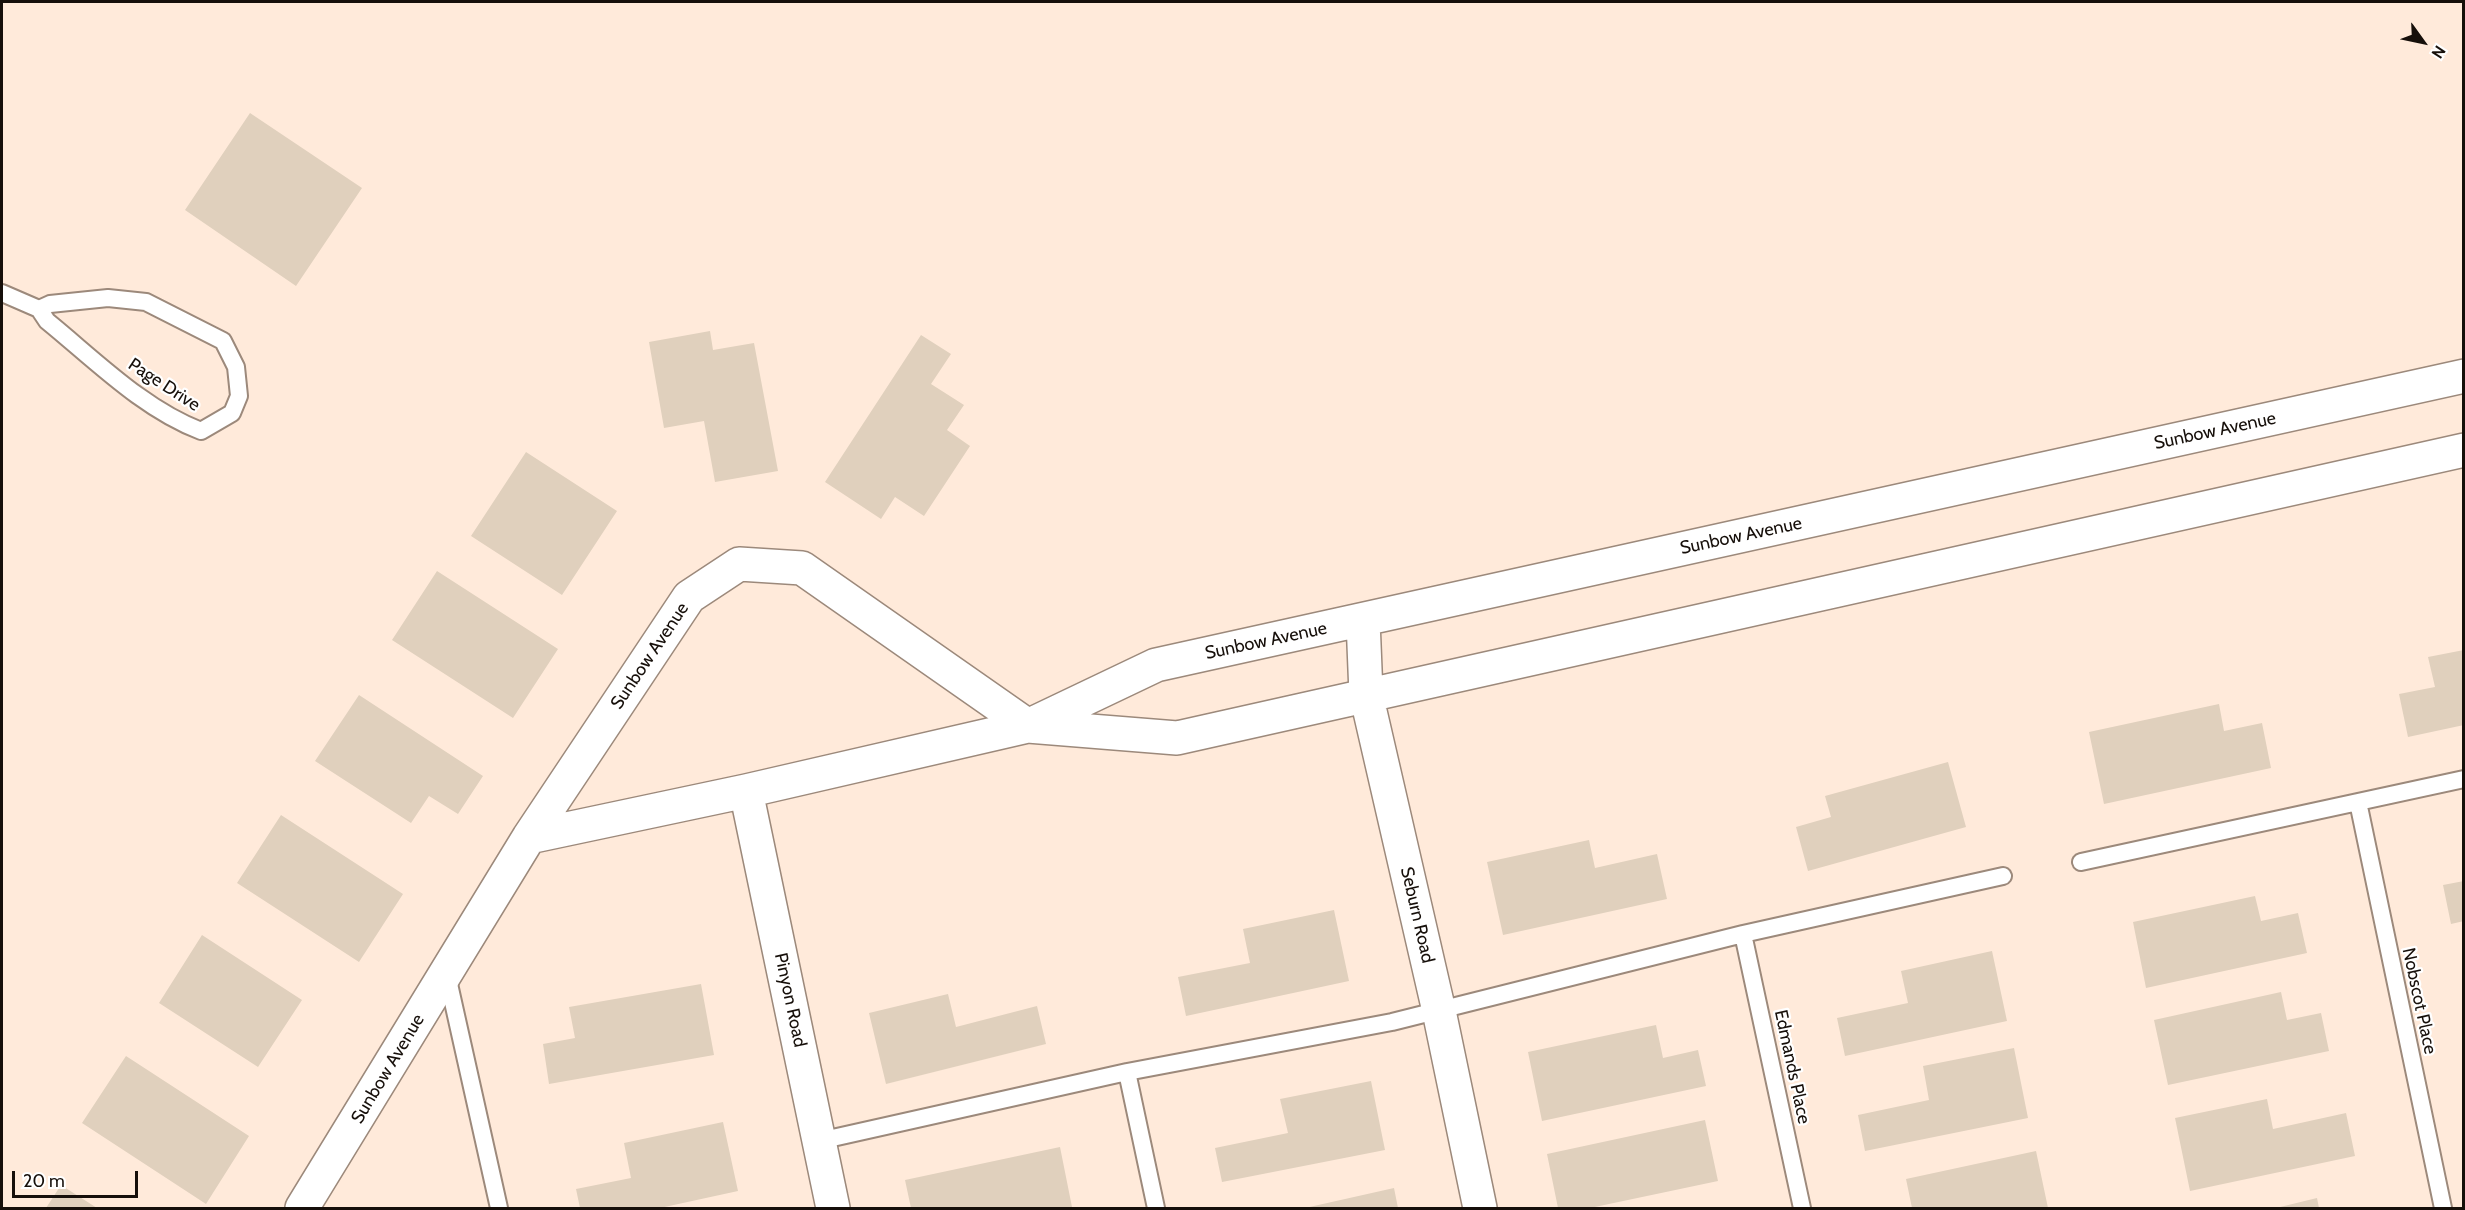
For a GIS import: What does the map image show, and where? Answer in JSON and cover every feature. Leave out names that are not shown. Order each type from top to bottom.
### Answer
[{"type":"street","name":"Sunbow Avenue","points":[[529,837],[746,791],[1028,726],[1156,665],[2463,376]]},
{"type":"street","name":"Sunbow Avenue","points":[[303,1209],[529,837],[689,597],[740,564],[802,568],[1028,726],[1178,738],[1366,694],[2463,450]]},
{"type":"street","name":"Seburn Road","points":[[1363,620],[1366,694],[1439,1011],[1480,1209]]},
{"type":"street","name":"Pinyon Road","points":[[746,791],[832,1209]]},
{"type":"lane","name":"Page Drive","points":[[2,293],[39,309],[47,321],[128,388],[181,424],[201,431],[232,413],[239,396],[236,367],[223,341],[174,314],[146,302],[108,298],[50,304],[39,309]]},
{"type":"lane","points":[[2081,862],[2463,779]]},
{"type":"lane","name":"Nobscot Place","points":[[2358,802],[2443,1209]]},
{"type":"lane","points":[[819,1141],[1127,1072],[1439,1011],[1743,934],[2003,876]]},
{"type":"lane","name":"Edmands Place","points":[[1743,934],[1802,1209]]},
{"type":"lane","points":[[447,972],[499,1209]]},
{"type":"lane","points":[[1127,1072],[1156,1209]]},
{"type":"building","points":[[250,113],[362,188],[296,286],[185,210]]},
{"type":"building","points":[[710,331],[713,350],[754,343],[778,471],[715,482],[704,421],[664,428],[649,342]]},
{"type":"building","points":[[921,335],[951,354],[931,384],[964,405],[947,430],[970,446],[924,516],[895,497],[881,519],[825,482]]},
{"type":"building","points":[[526,452],[617,511],[562,595],[471,536]]},
{"type":"building","points":[[437,571],[558,649],[513,718],[392,640]]},
{"type":"building","points":[[2464,650],[2464,725],[2408,737],[2399,694],[2435,687],[2428,657]]},
{"type":"building","points":[[359,695],[483,776],[458,814],[429,796],[411,823],[315,761]]},
{"type":"building","points":[[2219,704],[2224,731],[2262,723],[2271,768],[2104,804],[2089,732]]},
{"type":"building","points":[[1948,762],[1966,827],[1808,871],[1796,827],[1831,817],[1825,796]]},
{"type":"building","points":[[281,815],[403,894],[359,962],[237,883]]},
{"type":"building","points":[[1589,840],[1595,868],[1657,854],[1667,899],[1503,935],[1487,862]]},
{"type":"building","points":[[2464,881],[2464,921],[2451,924],[2443,885]]},
{"type":"building","points":[[2255,896],[2261,921],[2298,913],[2307,953],[2146,988],[2133,922]]},
{"type":"building","points":[[1334,910],[1349,981],[1186,1016],[1178,977],[1250,963],[1243,929]]},
{"type":"building","points":[[202,935],[302,1000],[258,1067],[159,1003]]},
{"type":"building","points":[[1992,951],[2007,1021],[1845,1056],[1837,1018],[1908,1003],[1901,971]]},
{"type":"building","points":[[701,984],[714,1055],[549,1084],[543,1044],[575,1038],[569,1007]]},
{"type":"building","points":[[2281,992],[2287,1020],[2321,1013],[2329,1051],[2168,1085],[2154,1020]]},
{"type":"building","points":[[948,994],[956,1027],[1037,1006],[1046,1044],[886,1084],[869,1013]]},
{"type":"building","points":[[1656,1025],[1663,1058],[1698,1050],[1706,1086],[1542,1121],[1528,1052]]},
{"type":"building","points":[[2014,1048],[2028,1118],[1865,1151],[1858,1115],[1929,1100],[1923,1066]]},
{"type":"building","points":[[126,1056],[249,1136],[206,1204],[82,1123]]},
{"type":"building","points":[[1371,1081],[1385,1150],[1222,1182],[1215,1148],[1288,1133],[1280,1099]]},
{"type":"building","points":[[2267,1099],[2273,1129],[2346,1113],[2355,1156],[2190,1191],[2175,1118]]},
{"type":"building","points":[[1705,1120],[1718,1181],[1590,1208],[1558,1208],[1547,1154]]},
{"type":"building","points":[[723,1122],[738,1191],[660,1208],[580,1208],[576,1189],[631,1178],[624,1143]]},
{"type":"building","points":[[1060,1147],[1072,1207],[911,1208],[905,1180]]},
{"type":"building","points":[[2036,1151],[2048,1208],[1912,1208],[1906,1179]]},
{"type":"building","points":[[61,1185],[97,1208],[46,1208]]},
{"type":"building","points":[[1394,1188],[1398,1208],[1305,1208]]},
{"type":"building","points":[[2317,1198],[2319,1208],[2276,1208]]}]
